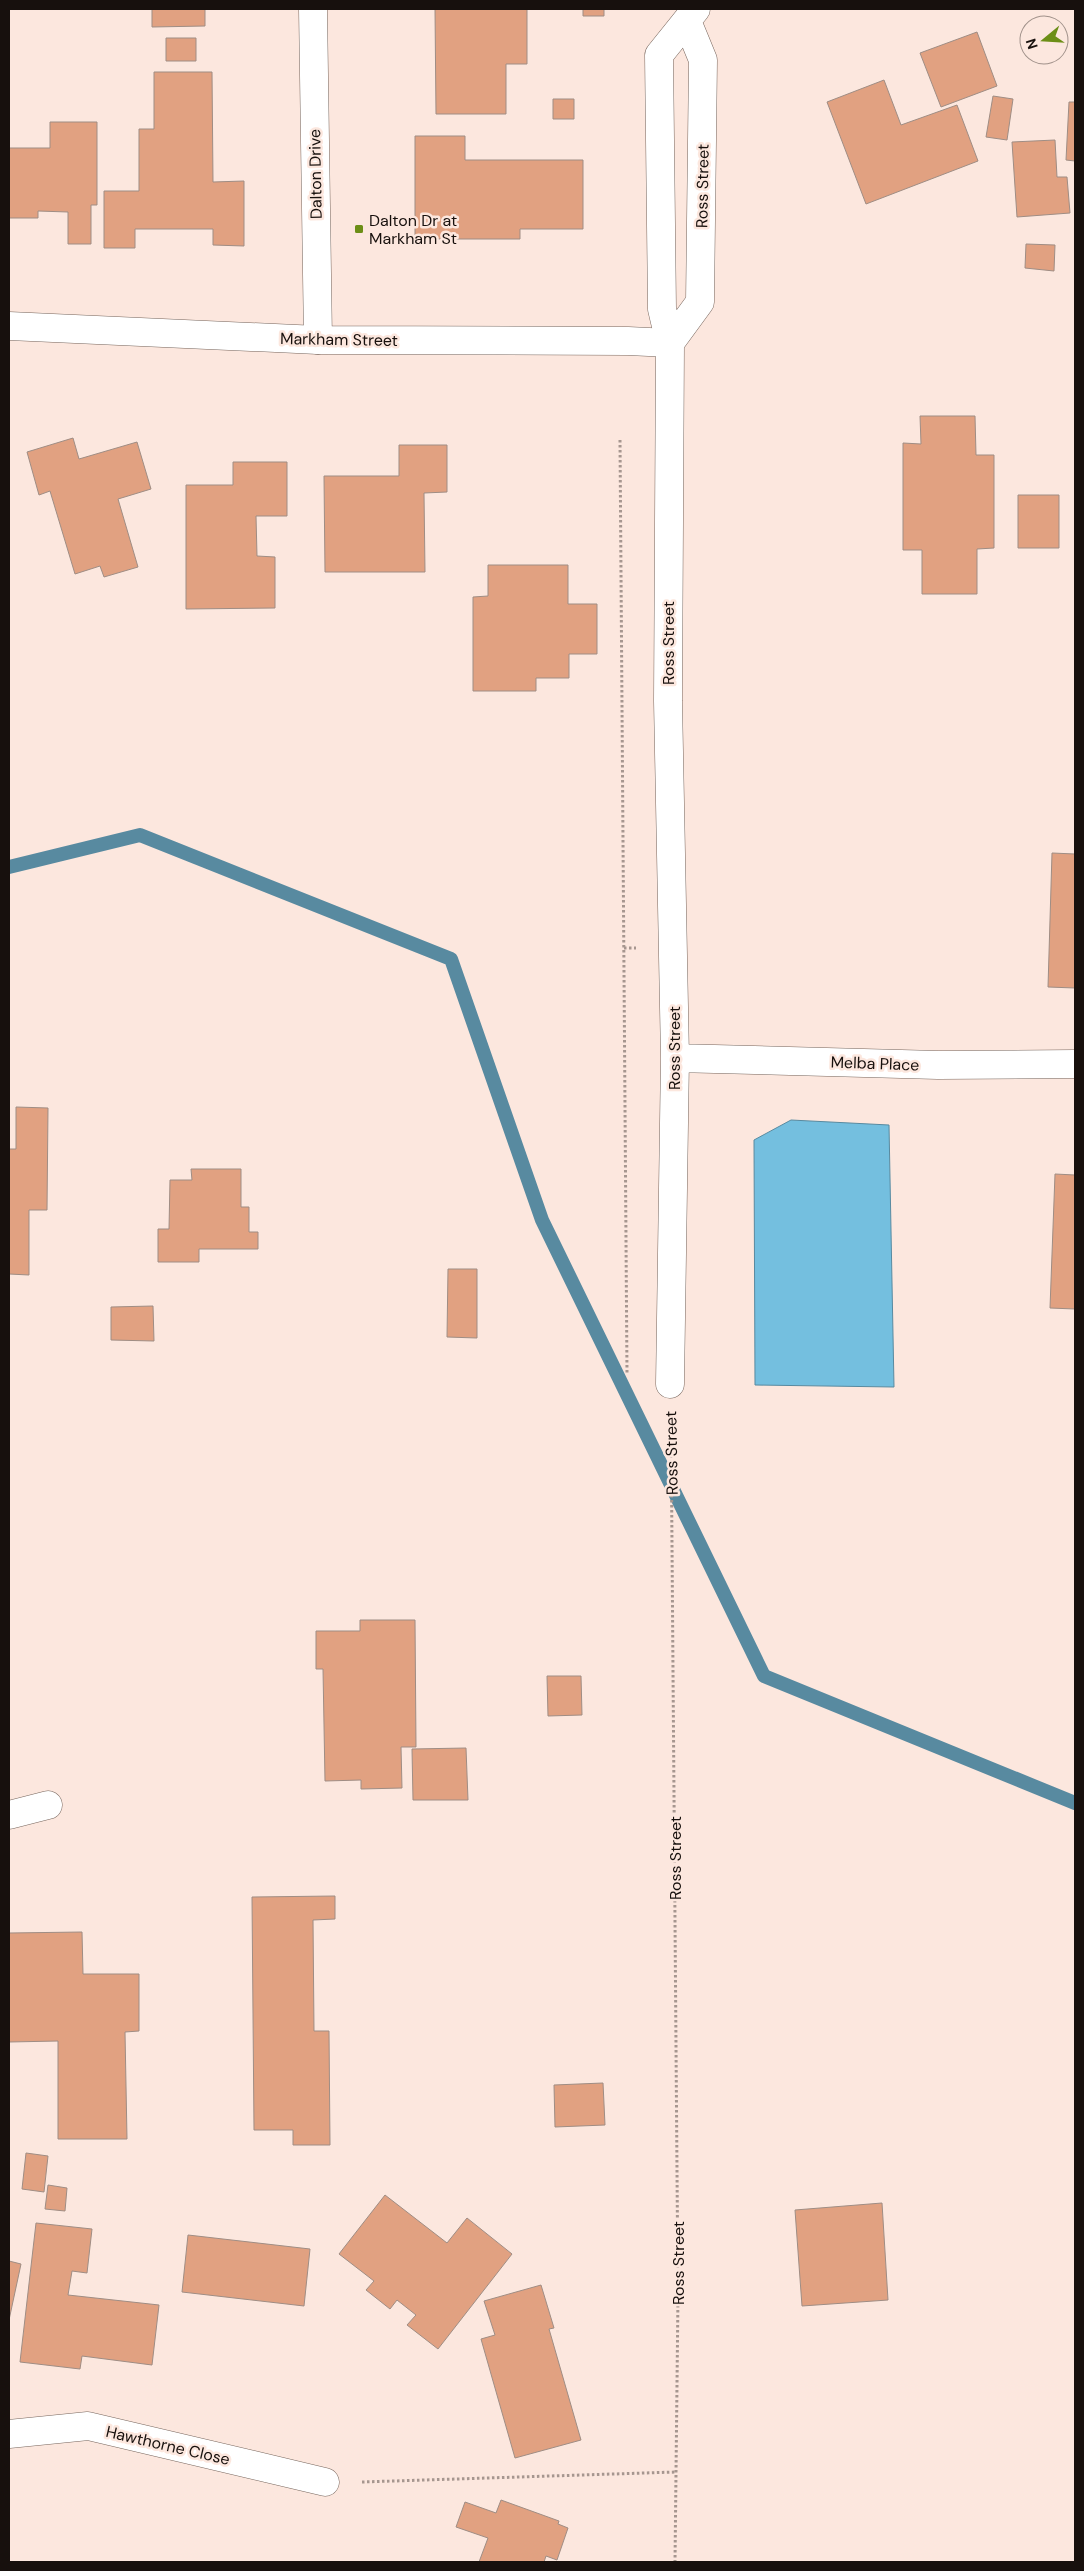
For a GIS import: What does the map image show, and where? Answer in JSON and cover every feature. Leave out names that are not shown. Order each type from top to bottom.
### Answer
[{"type":"street","name":"Dalton Drive","points":[[313,9],[318,340]]},
{"type":"street","name":"Ross Street","points":[[670,343],[700,302],[704,60],[692,15]]},
{"type":"street","name":"Ross Street","points":[[670,1384],[675,1058],[668,701],[670,343],[662,309],[658,56],[692,15]]},
{"type":"street","name":"Markham Street","points":[[9,326],[318,340],[628,341],[670,343]]},
{"type":"street","name":"Melba Place","points":[[675,1058],[938,1065],[1075,1064]]},
{"type":"street","points":[[9,1815],[48,1805]]},
{"type":"street","name":"Hawthorne Close","points":[[9,2434],[88,2426],[325,2482]]},
{"type":"path","points":[[620,440],[627,1373]]},
{"type":"path","name":"Ross Street","points":[[670,1384],[678,2285],[675,2562]]},
{"type":"path","points":[[386,2482],[676,2472]]},
{"type":"water","points":[[791,1120],[889,1125],[894,1387],[755,1385],[754,1140]]},
{"type":"building","points":[[152,9],[205,9],[205,26],[152,27]]},
{"type":"building","points":[[435,9],[527,9],[527,64],[506,64],[506,114],[436,114]]},
{"type":"building","points":[[583,9],[604,9],[604,16],[583,16]]},
{"type":"building","points":[[977,32],[997,86],[941,107],[920,53]]},
{"type":"building","points":[[166,38],[196,38],[196,61],[166,61]]},
{"type":"building","points":[[154,72],[212,72],[213,182],[244,181],[244,246],[213,245],[213,229],[135,229],[135,248],[104,248],[104,191],[139,191],[139,129],[154,129]]},
{"type":"building","points":[[884,80],[901,125],[957,105],[978,161],[866,204],[827,102]]},
{"type":"building","points":[[993,96],[1013,99],[1007,140],[986,137]]},
{"type":"building","points":[[553,99],[574,99],[574,119],[553,119]]},
{"type":"building","points":[[1069,102],[1075,102],[1075,161],[1066,160]]},
{"type":"building","points":[[50,122],[97,122],[97,205],[91,205],[91,244],[68,244],[68,212],[38,211],[38,218],[9,218],[9,148],[50,148]]},
{"type":"building","points":[[415,136],[465,136],[465,160],[583,160],[583,229],[520,229],[520,239],[415,239]]},
{"type":"building","points":[[1055,140],[1057,177],[1067,177],[1070,213],[1017,217],[1012,142]]},
{"type":"building","points":[[1026,244],[1055,245],[1054,271],[1025,268]]},
{"type":"building","points":[[920,416],[975,416],[976,455],[994,455],[994,548],[977,549],[977,594],[922,594],[922,550],[903,550],[903,443],[921,444]]},
{"type":"building","points":[[73,438],[79,459],[137,442],[151,489],[118,499],[138,567],[104,577],[100,566],[75,574],[50,491],[39,495],[27,452]]},
{"type":"building","points":[[399,445],[447,445],[447,492],[424,493],[425,572],[325,572],[324,476],[399,476]]},
{"type":"building","points":[[233,462],[287,462],[287,516],[256,516],[257,556],[275,557],[275,608],[186,609],[186,485],[233,485]]},
{"type":"building","points":[[1018,495],[1059,495],[1059,548],[1018,548]]},
{"type":"building","points":[[488,565],[568,565],[568,604],[597,604],[597,654],[569,654],[569,678],[536,678],[536,691],[473,691],[473,597],[488,596]]},
{"type":"building","points":[[1052,853],[1075,854],[1075,988],[1048,987]]},
{"type":"building","points":[[16,1107],[48,1108],[47,1210],[29,1210],[29,1275],[9,1274],[9,1149],[16,1149]]},
{"type":"building","points":[[191,1169],[241,1169],[241,1207],[249,1207],[249,1232],[258,1232],[258,1249],[199,1249],[199,1262],[158,1262],[158,1229],[169,1229],[170,1180],[192,1180]]},
{"type":"building","points":[[1055,1174],[1075,1175],[1075,1309],[1050,1308]]},
{"type":"building","points":[[448,1269],[477,1269],[477,1338],[447,1337]]},
{"type":"building","points":[[153,1306],[154,1341],[111,1340],[111,1307]]},
{"type":"building","points":[[360,1620],[415,1620],[416,1747],[401,1747],[402,1788],[361,1789],[361,1780],[325,1781],[323,1669],[316,1669],[316,1631],[360,1631]]},
{"type":"building","points":[[547,1676],[581,1676],[582,1715],[548,1716]]},
{"type":"building","points":[[466,1748],[468,1800],[413,1800],[412,1749]]},
{"type":"building","points":[[335,1896],[335,1919],[313,1920],[314,2031],[329,2031],[330,2145],[293,2145],[293,2130],[254,2130],[252,1897]]},
{"type":"building","points":[[82,1932],[83,1974],[139,1974],[139,2031],[125,2032],[127,2139],[58,2139],[58,2041],[9,2042],[9,1933]]},
{"type":"building","points":[[603,2083],[605,2125],[555,2127],[554,2085]]},
{"type":"building","points":[[26,2153],[48,2156],[44,2192],[22,2189]]},
{"type":"building","points":[[48,2185],[67,2188],[65,2211],[45,2209]]},
{"type":"building","points":[[385,2195],[447,2243],[467,2218],[512,2254],[438,2349],[407,2325],[416,2315],[397,2300],[390,2309],[366,2290],[374,2281],[339,2254]]},
{"type":"building","points":[[882,2203],[888,2300],[802,2306],[795,2210]]},
{"type":"building","points":[[36,2223],[92,2229],[87,2273],[72,2271],[68,2295],[159,2305],[152,2365],[82,2356],[80,2369],[20,2362]]},
{"type":"building","points":[[188,2235],[310,2249],[304,2306],[182,2292]]},
{"type":"building","points":[[9,2261],[21,2264],[9,2320]]},
{"type":"building","points":[[541,2285],[554,2328],[549,2329],[581,2440],[515,2458],[481,2339],[495,2335],[484,2301]]},
{"type":"building","points":[[501,2500],[559,2521],[558,2524],[568,2528],[557,2560],[546,2556],[544,2562],[479,2562],[488,2538],[456,2527],[465,2502],[496,2513]]},
{"type":"waterway","points":[[9,867],[140,835],[451,959],[542,1220],[764,1676],[1075,1803]]},
{"type":"place","name":"Dalton Dr at Markham St","points":[[359,229]]}]
